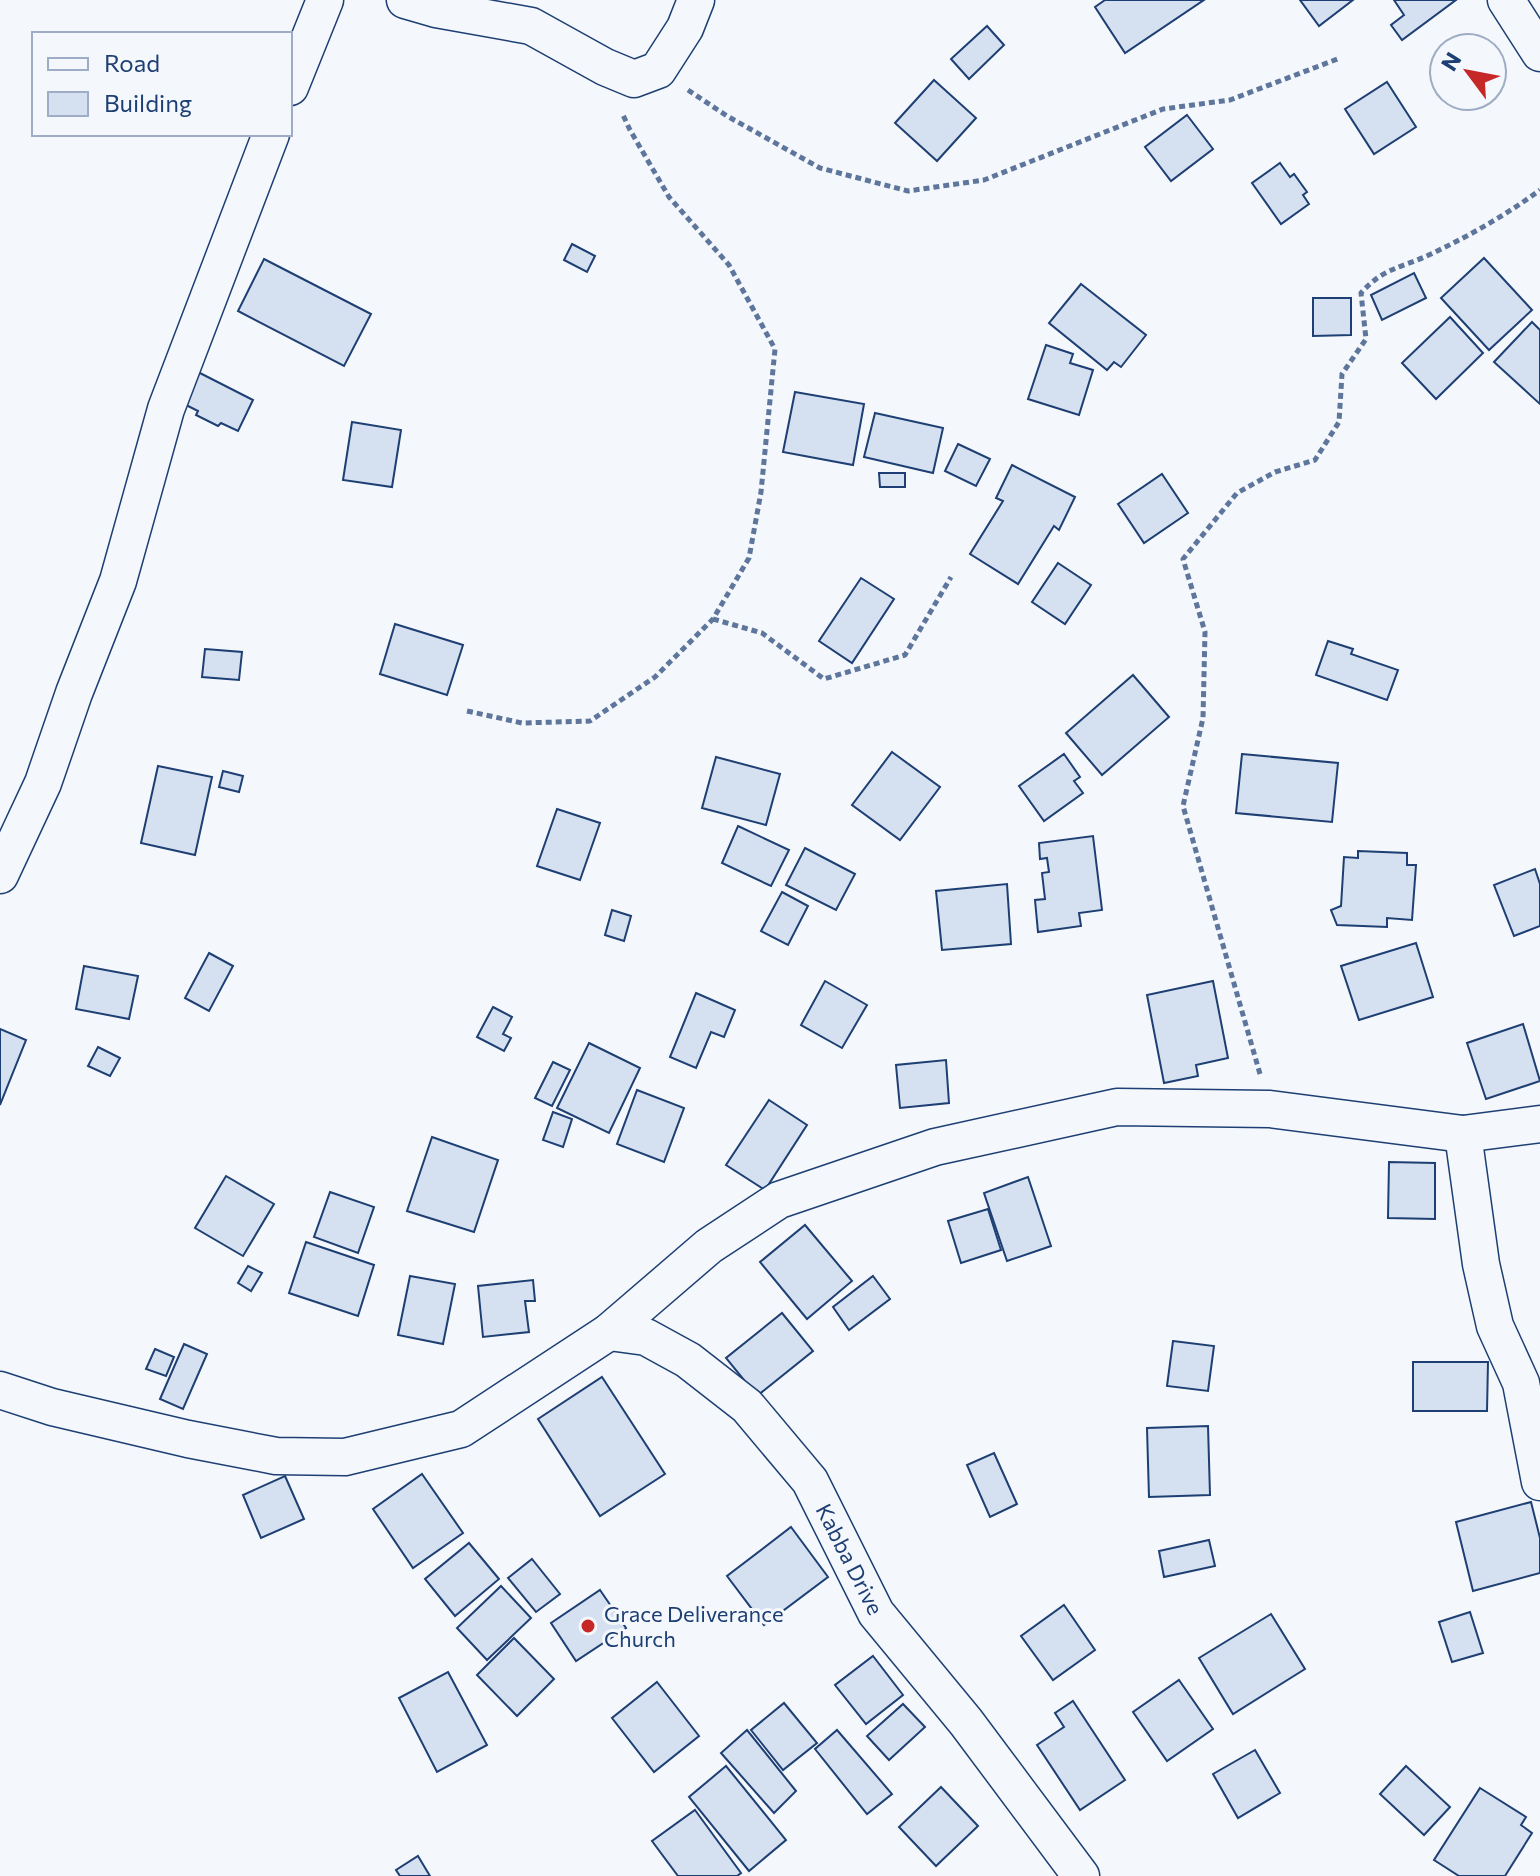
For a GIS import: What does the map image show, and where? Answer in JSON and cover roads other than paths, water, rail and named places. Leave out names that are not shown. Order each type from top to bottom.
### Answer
[{"type":"street","points":[[292,82],[325,0]]},
{"type":"street","points":[[405,0],[436,9],[531,26],[605,67],[634,79],[658,70],[685,28],[696,0]]},
{"type":"street","points":[[1506,0],[1540,53]]},
{"type":"street","points":[[0,875],[43,783],[118,581],[166,409],[270,136]]},
{"type":"street","points":[[0,1390],[52,1407],[188,1439],[276,1456],[345,1457],[461,1429],[609,1332],[709,1246],[779,1200],[935,1147],[1117,1107],[1270,1109],[1463,1134],[1540,1124]]},
{"type":"street","points":[[1463,1134],[1481,1264],[1495,1326],[1521,1383],[1540,1482]]},
{"type":"street","name":"Kabba Drive","points":[[609,1332],[646,1337],[688,1360],[747,1406],[810,1481],[876,1613],[966,1722],[1081,1876]]},
{"type":"place","name":"Grace Deliverance Church","points":[[588,1626]]}]
